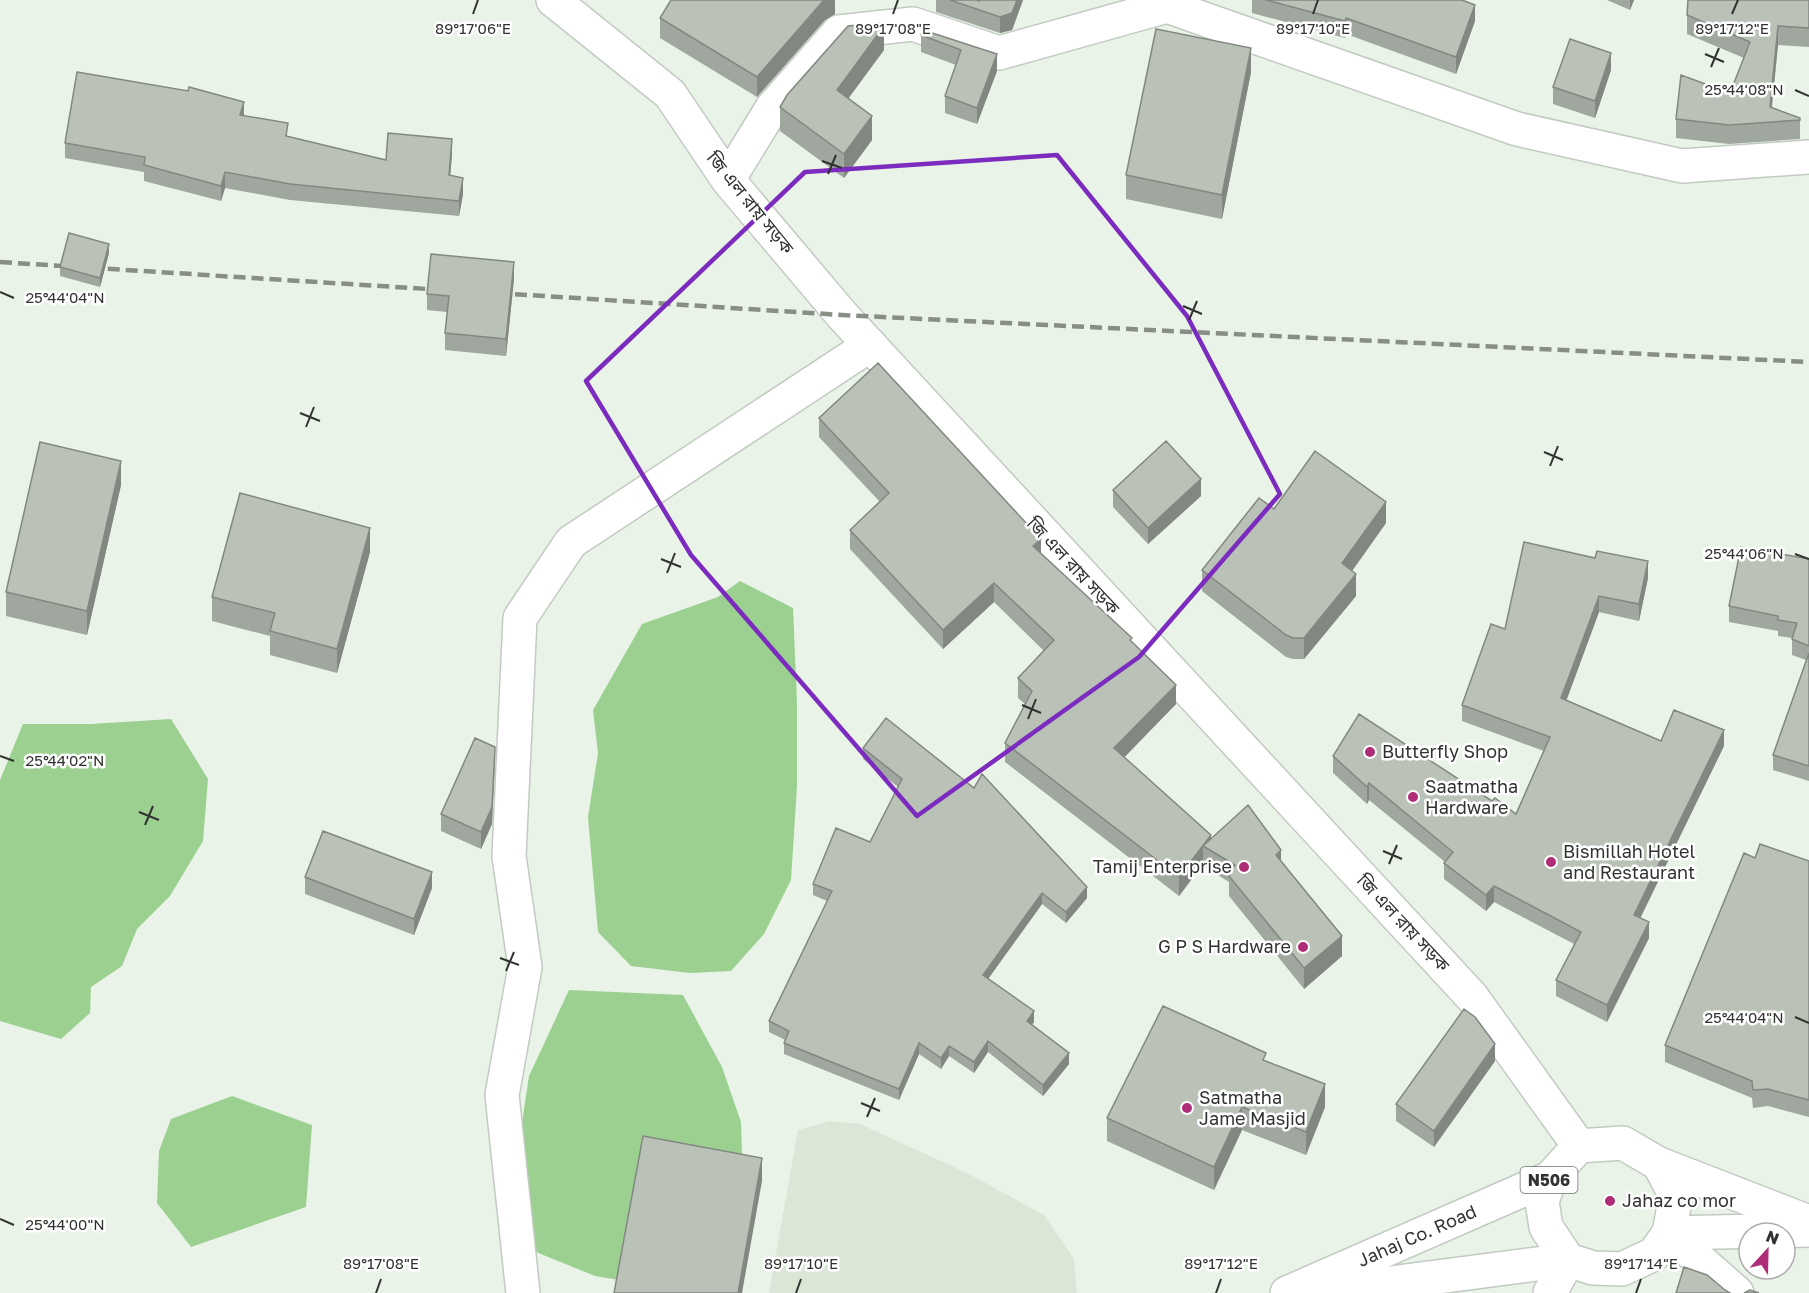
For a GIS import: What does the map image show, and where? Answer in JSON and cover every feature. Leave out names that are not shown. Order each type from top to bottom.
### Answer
[{"type":"main road","name":"জি এল রায় সড়ক","points":[[553,0],[670,94],[728,180],[870,345],[1472,997],[1579,1146]]},
{"type":"main road","points":[[728,180],[772,108],[839,32],[912,24],[999,53],[1167,6],[1517,129],[1682,166],[1809,157]]},
{"type":"main road","points":[[524,1293],[502,1095],[525,967],[509,856],[520,618],[571,542],[870,345]]},
{"type":"main road","name":"N506","points":[[1579,1146],[1623,1143],[1659,1164],[1809,1222]]},
{"type":"main road","name":"Jahaj Co. Road","points":[[1568,1260],[1546,1227],[1542,1202],[1550,1178],[1579,1146]]},
{"type":"main road","points":[[1314,1293],[1568,1260],[1593,1268],[1622,1269],[1654,1254],[1669,1233],[1676,1196],[1659,1164]]},
{"type":"main road","name":"Jahaj Co. Road","points":[[1287,1293],[1550,1178]]},
{"type":"main road","points":[[1669,1233],[1809,1230]]},
{"type":"main road","points":[[1669,1233],[1737,1293]]},
{"type":"main road","points":[[1551,1293],[1568,1260]]},
{"type":"highlighted area","points":[[1057,155],[1187,316],[1280,494],[1139,657],[917,816],[691,555],[586,381],[805,172]]},
{"type":"shaded area","points":[[740,581],[793,608],[797,702],[797,786],[791,880],[764,934],[731,971],[690,973],[631,966],[598,932],[588,817],[598,753],[593,710],[642,624],[718,597]]},
{"type":"shaded area","points":[[171,719],[208,779],[203,841],[170,896],[137,929],[122,966],[91,987],[90,1013],[61,1039],[0,1021],[0,780],[23,724],[91,724]]},
{"type":"shaded area","points":[[569,990],[683,995],[722,1067],[741,1122],[743,1190],[655,1286],[595,1276],[531,1250],[516,1163],[529,1076]]},
{"type":"shaded area","points":[[232,1096],[312,1125],[306,1207],[191,1247],[157,1203],[159,1151],[171,1119]]},
{"type":"shaded area","points":[[829,1121],[860,1124],[971,1175],[1044,1215],[1074,1259],[1077,1293],[769,1293],[798,1130]]},
{"type":"building","points":[[671,0],[824,0],[757,77],[660,18]]},
{"type":"building","points":[[950,0],[1017,0],[1012,13],[1000,17]]},
{"type":"building","points":[[1266,0],[1462,0],[1475,5],[1456,57],[1346,18],[1345,21]]},
{"type":"building","points":[[1688,0],[1809,0],[1809,28],[1778,26],[1770,107],[1800,118],[1800,120],[1729,125],[1676,119],[1681,75],[1730,93],[1750,42],[1687,15]]},
{"type":"building","points":[[879,23],[884,26],[837,90],[872,116],[844,154],[780,107],[787,95],[848,26]]},
{"type":"building","points":[[1156,29],[1251,48],[1222,195],[1126,175]]},
{"type":"building","points":[[923,30],[997,54],[977,108],[945,96],[961,50],[921,35]]},
{"type":"building","points":[[1570,39],[1611,53],[1595,101],[1553,87]]},
{"type":"building","points":[[77,72],[188,91],[189,87],[244,102],[240,115],[288,123],[286,136],[386,160],[388,133],[452,139],[449,175],[463,178],[459,201],[290,184],[225,172],[221,186],[144,165],[145,157],[65,143]]},
{"type":"building","points":[[69,233],[109,244],[100,278],[60,267]]},
{"type":"building","points":[[431,254],[514,262],[506,339],[445,333],[449,296],[427,294]]},
{"type":"building","points":[[878,363],[1041,539],[1033,546],[1132,638],[1130,640],[1176,685],[1114,748],[1211,835],[1179,877],[1005,743],[1032,691],[1018,678],[1054,640],[994,583],[943,630],[850,530],[889,493],[819,418]]},
{"type":"building","points":[[1166,441],[1201,479],[1148,528],[1113,490]]},
{"type":"building","points":[[40,442],[121,461],[87,611],[6,592]]},
{"type":"building","points":[[1315,451],[1386,502],[1342,563],[1356,574],[1304,638],[1293,638],[1202,570],[1259,498],[1274,509]]},
{"type":"building","points":[[240,493],[370,528],[337,649],[270,631],[275,613],[212,597]]},
{"type":"building","points":[[1524,542],[1595,558],[1597,551],[1648,561],[1639,604],[1599,596],[1561,698],[1661,741],[1674,710],[1724,730],[1634,915],[1649,922],[1607,1005],[1556,980],[1581,932],[1494,886],[1486,895],[1444,863],[1453,852],[1369,783],[1367,787],[1333,756],[1359,714],[1492,801],[1495,798],[1516,814],[1550,737],[1462,705],[1491,624],[1505,629]]},
{"type":"building","points":[[1741,547],[1809,559],[1809,646],[1792,639],[1797,623],[1778,620],[1778,616],[1729,606]]},
{"type":"building","points":[[1809,653],[1809,766],[1773,755]]},
{"type":"building","points":[[886,718],[974,788],[982,774],[1087,887],[1066,912],[1042,893],[983,975],[1034,1011],[1027,1021],[1069,1053],[1043,1085],[988,1041],[974,1062],[949,1046],[941,1058],[919,1043],[899,1089],[784,1043],[789,1031],[769,1021],[832,891],[813,884],[836,828],[870,842],[902,779],[863,748]]},
{"type":"building","points":[[475,738],[495,747],[492,807],[481,832],[441,814]]},
{"type":"building","points":[[1248,805],[1281,850],[1276,855],[1342,936],[1304,968],[1229,876],[1235,865],[1203,846]]},
{"type":"building","points":[[323,831],[432,872],[414,919],[305,877]]},
{"type":"building","points":[[1760,844],[1809,861],[1809,1100],[1768,1089],[1753,1090],[1752,1081],[1665,1045],[1744,853],[1755,858]]},
{"type":"building","name":"Satmatha Jame Masjid","points":[[1163,1006],[1266,1053],[1263,1060],[1325,1084],[1306,1132],[1242,1107],[1214,1167],[1107,1118]]},
{"type":"building","points":[[1464,1009],[1475,1017],[1495,1044],[1434,1131],[1396,1104]]},
{"type":"building","points":[[643,1136],[762,1158],[738,1293],[614,1293]]},
{"type":"building","points":[[1684,1267],[1707,1275],[1730,1293],[1676,1293]]},
{"type":"railway","points":[[0,262],[443,290]]},
{"type":"railway","points":[[497,293],[842,315],[1809,362]]},
{"type":"place","name":"Butterfly Shop","points":[[1370,752]]},
{"type":"place","name":"Saatmatha Hardware","points":[[1413,797]]},
{"type":"place","name":"Bismillah Hotel and Restaurant","points":[[1551,862]]},
{"type":"place","name":"Tamij Enterprise","points":[[1244,867]]},
{"type":"place","name":"G P S Hardware","points":[[1303,947]]},
{"type":"place","name":"Satmatha Jame Masjid","points":[[1187,1108]]},
{"type":"place","name":"Jahaz co mor","points":[[1610,1201]]}]
